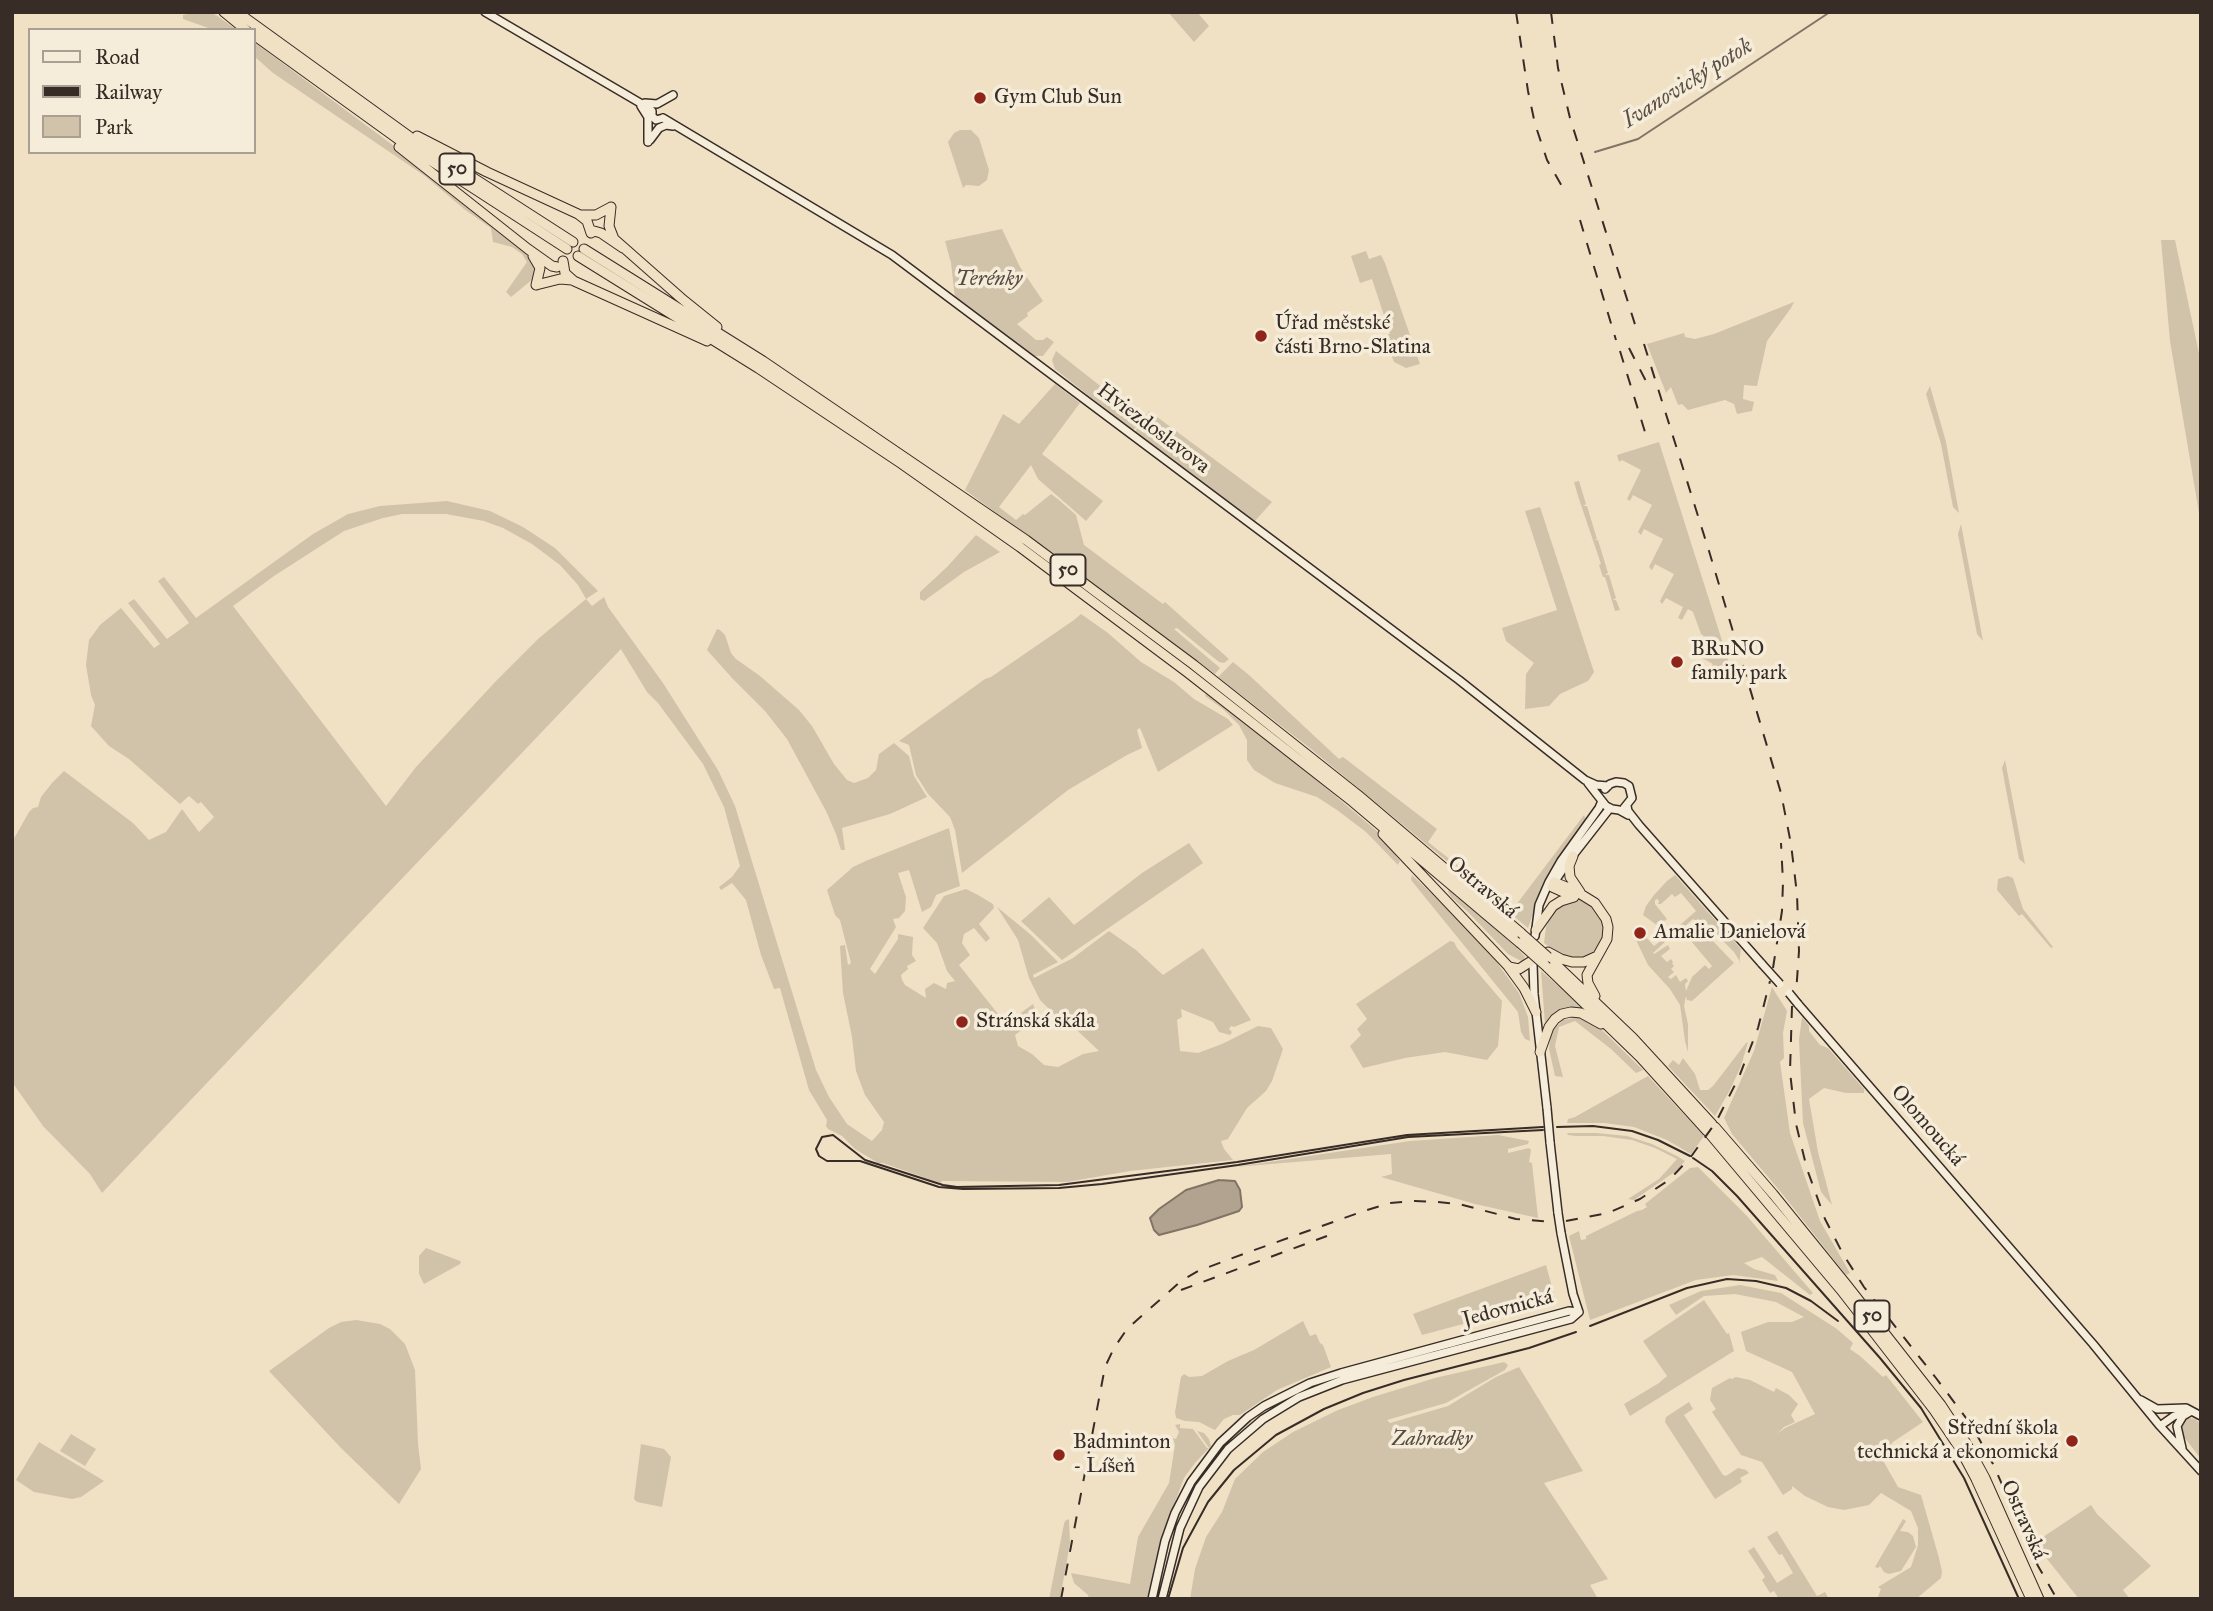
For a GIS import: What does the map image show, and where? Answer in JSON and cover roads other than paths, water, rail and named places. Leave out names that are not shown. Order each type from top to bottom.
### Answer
[{"type":"highway","points":[[224,12],[244,28]]},
{"type":"highway","name":"50","points":[[237,12],[341,94],[372,106],[422,138],[578,214],[587,221],[591,233],[601,233],[623,248],[681,298],[748,347],[760,365]]},
{"type":"highway","name":"50","points":[[256,36],[471,188],[570,245]]},
{"type":"highway","name":"50","points":[[341,94],[353,113],[528,249],[552,266],[561,264],[565,273],[574,281]]},
{"type":"highway","name":"50","points":[[578,214],[591,216],[611,207],[610,232],[623,248]]},
{"type":"highway","name":"50","points":[[528,249],[540,268],[536,285],[560,279],[574,281],[671,324],[741,362],[760,365]]},
{"type":"highway","name":"50","points":[[581,252],[760,365]]},
{"type":"highway","name":"Ostravská","points":[[760,365],[1026,540],[1225,690],[1358,795],[1521,938]]},
{"type":"highway","name":"Ostravská","points":[[760,365],[1020,547],[1215,693],[1548,959],[1616,1021],[1646,1059]]},
{"type":"highway","name":"50","points":[[1353,802],[1508,966],[1524,988],[1536,1013]]},
{"type":"highway","name":"50","points":[[1572,852],[1570,877],[1574,886],[1586,898]]},
{"type":"highway","points":[[1554,882],[1574,897]]},
{"type":"highway","name":"50","points":[[1554,882],[1574,890],[1600,908],[1607,923],[1607,939],[1588,972],[1588,983],[1592,992],[1616,1021]]},
{"type":"highway","points":[[1536,933],[1553,906],[1574,897],[1586,898]]},
{"type":"highway","name":"50","points":[[1521,938],[1548,959],[1584,962],[1599,953]]},
{"type":"highway","name":"Ostravská","points":[[1548,959],[1661,1074],[1782,1205],[1927,1387],[1966,1443],[2039,1599]]},
{"type":"highway","points":[[1508,966],[1519,969],[1532,963]]},
{"type":"highway","name":"50","points":[[1543,1030],[1562,1014],[1585,1014],[1646,1059]]},
{"type":"highway","points":[[1540,1052],[1543,1030]]},
{"type":"highway","name":"Ostravská","points":[[1711,1129],[1934,1410],[1968,1464],[2010,1552],[2028,1599]]},
{"type":"highway","points":[[2005,1522],[2046,1599]]},
{"type":"main road","points":[[485,12],[635,100],[657,104],[673,95]]},
{"type":"main road","points":[[635,100],[646,113],[648,142],[662,126],[681,128]]},
{"type":"main road","name":"Hviezdoslavova","points":[[635,100],[652,111],[656,120],[663,118],[681,128],[910,268],[1459,680],[1585,779],[1596,785],[1608,786]]},
{"type":"main road","points":[[1536,933],[1554,882],[1602,799],[1608,786],[1619,782],[1629,786],[1632,795],[1623,808],[1610,808],[1602,799],[1585,779]]},
{"type":"main road","points":[[1536,933],[1541,900],[1554,873],[1610,808]]},
{"type":"main road","name":"Olomoucká","points":[[1623,808],[1789,993],[2201,1471]]},
{"type":"main road","points":[[1532,963],[1536,1013],[1543,1030]]},
{"type":"main road","points":[[1540,1052],[1561,1233],[1579,1312]]},
{"type":"main road","name":"Jedovnická","points":[[1152,1599],[1165,1541],[1175,1513],[1191,1482],[1220,1443],[1264,1406],[1310,1383],[1364,1366],[1569,1311],[1579,1312]]},
{"type":"main road","name":"Jedovnická","points":[[1162,1599],[1180,1528],[1199,1487],[1228,1449],[1263,1419],[1299,1397],[1342,1380],[1571,1319],[1579,1312]]},
{"type":"main road","points":[[2135,1396],[2157,1409],[2186,1408],[2201,1417]]},
{"type":"main road","points":[[2160,1426],[2178,1414],[2190,1412],[2201,1417]]},
{"type":"main road","points":[[2183,1452],[2177,1426],[2183,1416],[2190,1412]]},
{"type":"waterway","name":"Ivanovický potok","points":[[1595,152],[1638,139],[1830,12]]},
{"type":"tram line","points":[[1557,1127],[1593,1126],[1632,1131],[1690,1156]]},
{"type":"tram line","points":[[1543,1127],[1407,1135],[1237,1162],[1059,1185],[943,1185],[865,1160],[833,1135],[822,1137],[816,1149],[819,1156],[827,1161],[860,1161],[939,1187],[1059,1188],[1238,1165],[1408,1137],[1543,1130]]},
{"type":"tram line","points":[[1693,1158],[1712,1171],[1737,1196],[1921,1408],[1964,1478],[2019,1599]]},
{"type":"tram line","points":[[1590,1326],[1687,1288],[1727,1279],[1756,1281],[1786,1288],[1811,1301],[1838,1321]]},
{"type":"tram line","points":[[1168,1599],[1183,1548],[1208,1502],[1234,1470],[1276,1435],[1324,1409],[1363,1393],[1529,1348],[1576,1332]]},
{"type":"railway","points":[[1516,12],[1535,124],[1547,160],[1567,195]]},
{"type":"railway","points":[[1551,12],[1558,68],[1570,118],[1638,334]]},
{"type":"railway","points":[[1580,220],[1616,340]]},
{"type":"railway","points":[[1644,344],[1781,793],[1797,894],[1799,951],[1796,994]]},
{"type":"railway","points":[[1629,348],[1650,389]]},
{"type":"railway","points":[[1620,351],[1645,432]]},
{"type":"railway","points":[[1773,968],[1782,911],[1781,843]]},
{"type":"railway","points":[[1566,1221],[1608,1213],[1640,1199],[1669,1180],[1690,1158],[1716,1122],[1739,1077],[1758,1028],[1770,981]]},
{"type":"railway","points":[[1792,1006],[1790,1072],[1796,1124],[1807,1169],[1825,1219],[1864,1287],[1972,1426],[1993,1464],[2038,1566],[2057,1599]]},
{"type":"railway","points":[[1061,1599],[1105,1367],[1127,1329],[1181,1281],[1198,1271],[1246,1253],[1390,1203],[1415,1201],[1459,1204],[1516,1219],[1553,1222]]},
{"type":"railway","points":[[1181,1290],[1327,1236]]},
{"type":"place","name":"Gym Club Sun","points":[[980,98]]},
{"type":"place","name":"Úřad městské části Brno-Slatina","points":[[1261,336]]},
{"type":"place","name":"BRuNO family park","points":[[1677,662]]},
{"type":"place","name":"Amalie Danielová","points":[[1640,933]]},
{"type":"place","name":"Stránská skála","points":[[962,1022]]},
{"type":"place","name":"Střední škola technická a ekonomická","points":[[2072,1441]]},
{"type":"place","name":"Badminton - Líšeň","points":[[1059,1455]]},
{"type":"park label","name":"Terénky","points":[[989,280]]},
{"type":"park label","name":"Zahradky","points":[[1432,1440]]}]
